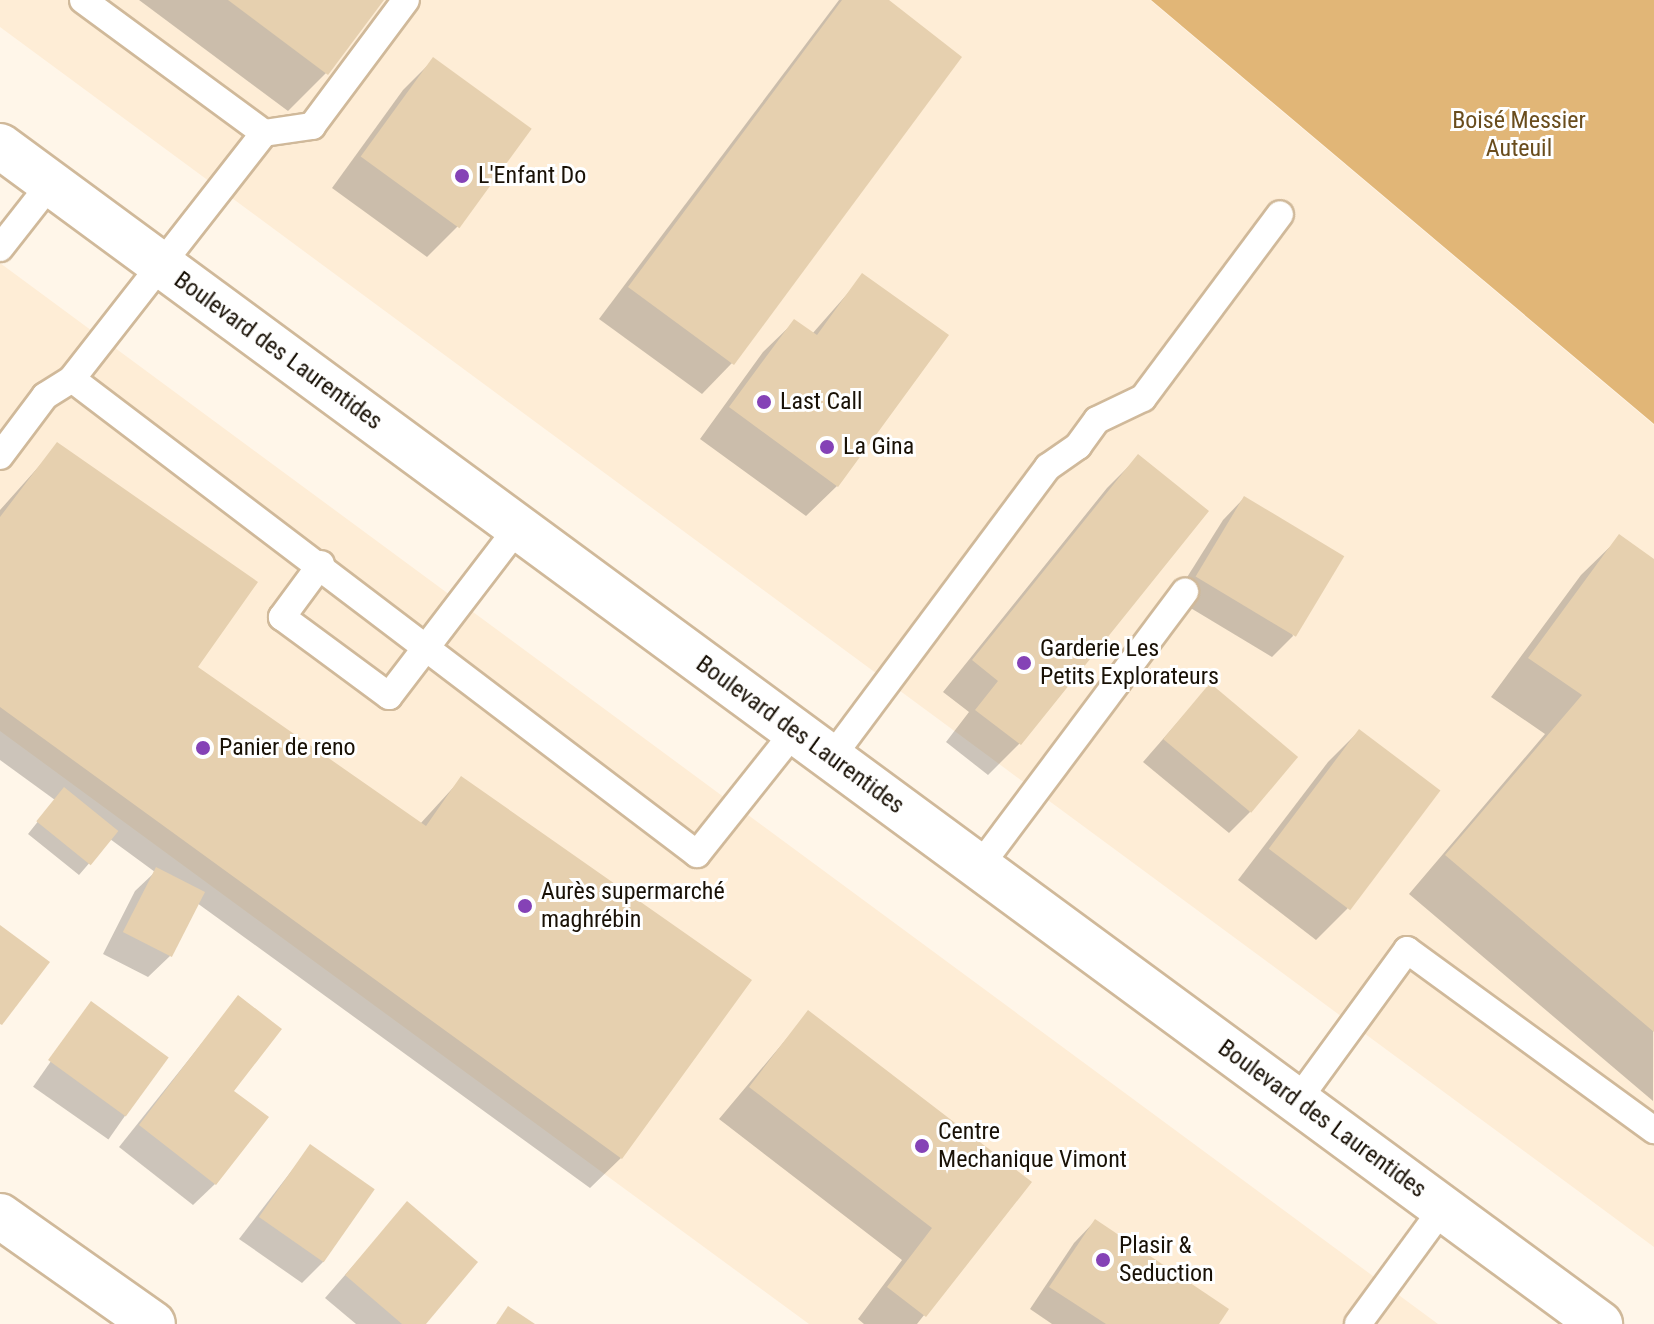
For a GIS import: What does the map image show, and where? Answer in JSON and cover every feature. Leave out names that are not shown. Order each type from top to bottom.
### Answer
[{"type":"main road","name":"Boulevard des Laurentides","points":[[0,146],[1443,1208],[1588,1321]]},
{"type":"main road","points":[[0,1216],[153,1324]]},
{"type":"lane","points":[[83,0],[264,133]]},
{"type":"lane","points":[[0,456],[45,396],[72,379],[159,263],[264,133],[312,126],[406,0]]},
{"type":"lane","points":[[0,248],[51,183]]},
{"type":"lane","points":[[831,758],[1048,467],[1078,446],[1097,420],[1143,398],[1280,214]]},
{"type":"lane","points":[[72,379],[321,564],[423,648],[697,854],[795,731]]},
{"type":"lane","points":[[321,564],[282,617],[389,696],[518,527]]},
{"type":"lane","points":[[979,867],[1185,592]]},
{"type":"lane","points":[[1297,1101],[1407,950],[1654,1130]]},
{"type":"lane","points":[[1358,1324],[1443,1208]]},
{"type":"shaded area","points":[[0,0],[1150,0],[1654,425],[1654,1247],[0,27]]},
{"type":"shaded area","points":[[0,263],[1438,1324],[809,1324],[0,731]]},
{"type":"green space","name":"Boisé Messier Auteuil","points":[[1151,0],[1654,0],[1654,424]]},
{"type":"building","points":[[228,0],[384,0],[328,75]]},
{"type":"building","points":[[842,0],[889,0],[962,57],[734,365],[628,287]]},
{"type":"building","points":[[433,57],[532,129],[459,228],[361,157]]},
{"type":"building","points":[[862,273],[949,335],[838,487],[729,407],[794,319],[817,335]]},
{"type":"building","points":[[57,442],[258,582],[198,667],[426,826],[461,776],[752,980],[622,1159],[0,707],[0,517]]},
{"type":"building","points":[[1138,454],[1209,511],[1021,745],[975,710],[998,681],[972,660]]},
{"type":"building","points":[[1244,496],[1344,556],[1296,637],[1196,577]]},
{"type":"building","points":[[1619,534],[1654,559],[1654,1032],[1445,855],[1582,695],[1528,658]]},
{"type":"building","points":[[1210,683],[1298,757],[1251,813],[1163,739]]},
{"type":"building","points":[[1359,729],[1440,790],[1350,910],[1269,849]]},
{"type":"building","points":[[64,787],[118,831],[91,865],[36,821]]},
{"type":"building","points":[[156,867],[205,892],[172,957],[123,932]]},
{"type":"building","points":[[0,925],[50,962],[2,1025],[0,1024]]},
{"type":"building","points":[[238,995],[282,1029],[234,1091],[269,1117],[216,1185],[139,1125]]},
{"type":"building","points":[[91,1001],[169,1057],[126,1116],[48,1060]]},
{"type":"building","points":[[808,1010],[1032,1182],[926,1317],[887,1287],[932,1228],[749,1087]]},
{"type":"building","points":[[310,1144],[375,1189],[324,1262],[259,1217]]},
{"type":"building","points":[[407,1201],[478,1262],[426,1324],[402,1324],[345,1275]]},
{"type":"building","points":[[1095,1219],[1229,1309],[1219,1324],[1106,1324],[1049,1287]]},
{"type":"building","points":[[508,1306],[535,1324],[496,1324]]},
{"type":"place","name":"L'Enfant Do","points":[[462,176]]},
{"type":"place","name":"Last Call","points":[[764,402]]},
{"type":"place","name":"La Gina","points":[[827,447]]},
{"type":"place","name":"Garderie Les Petits Explorateurs","points":[[1024,663]]},
{"type":"place","name":"Panier de reno","points":[[203,748]]},
{"type":"place","name":"Aurès supermarché maghrébin","points":[[525,906]]},
{"type":"place","name":"Centre Mechanique Vimont","points":[[922,1146]]},
{"type":"place","name":"Plasir & Seduction","points":[[1103,1260]]}]
